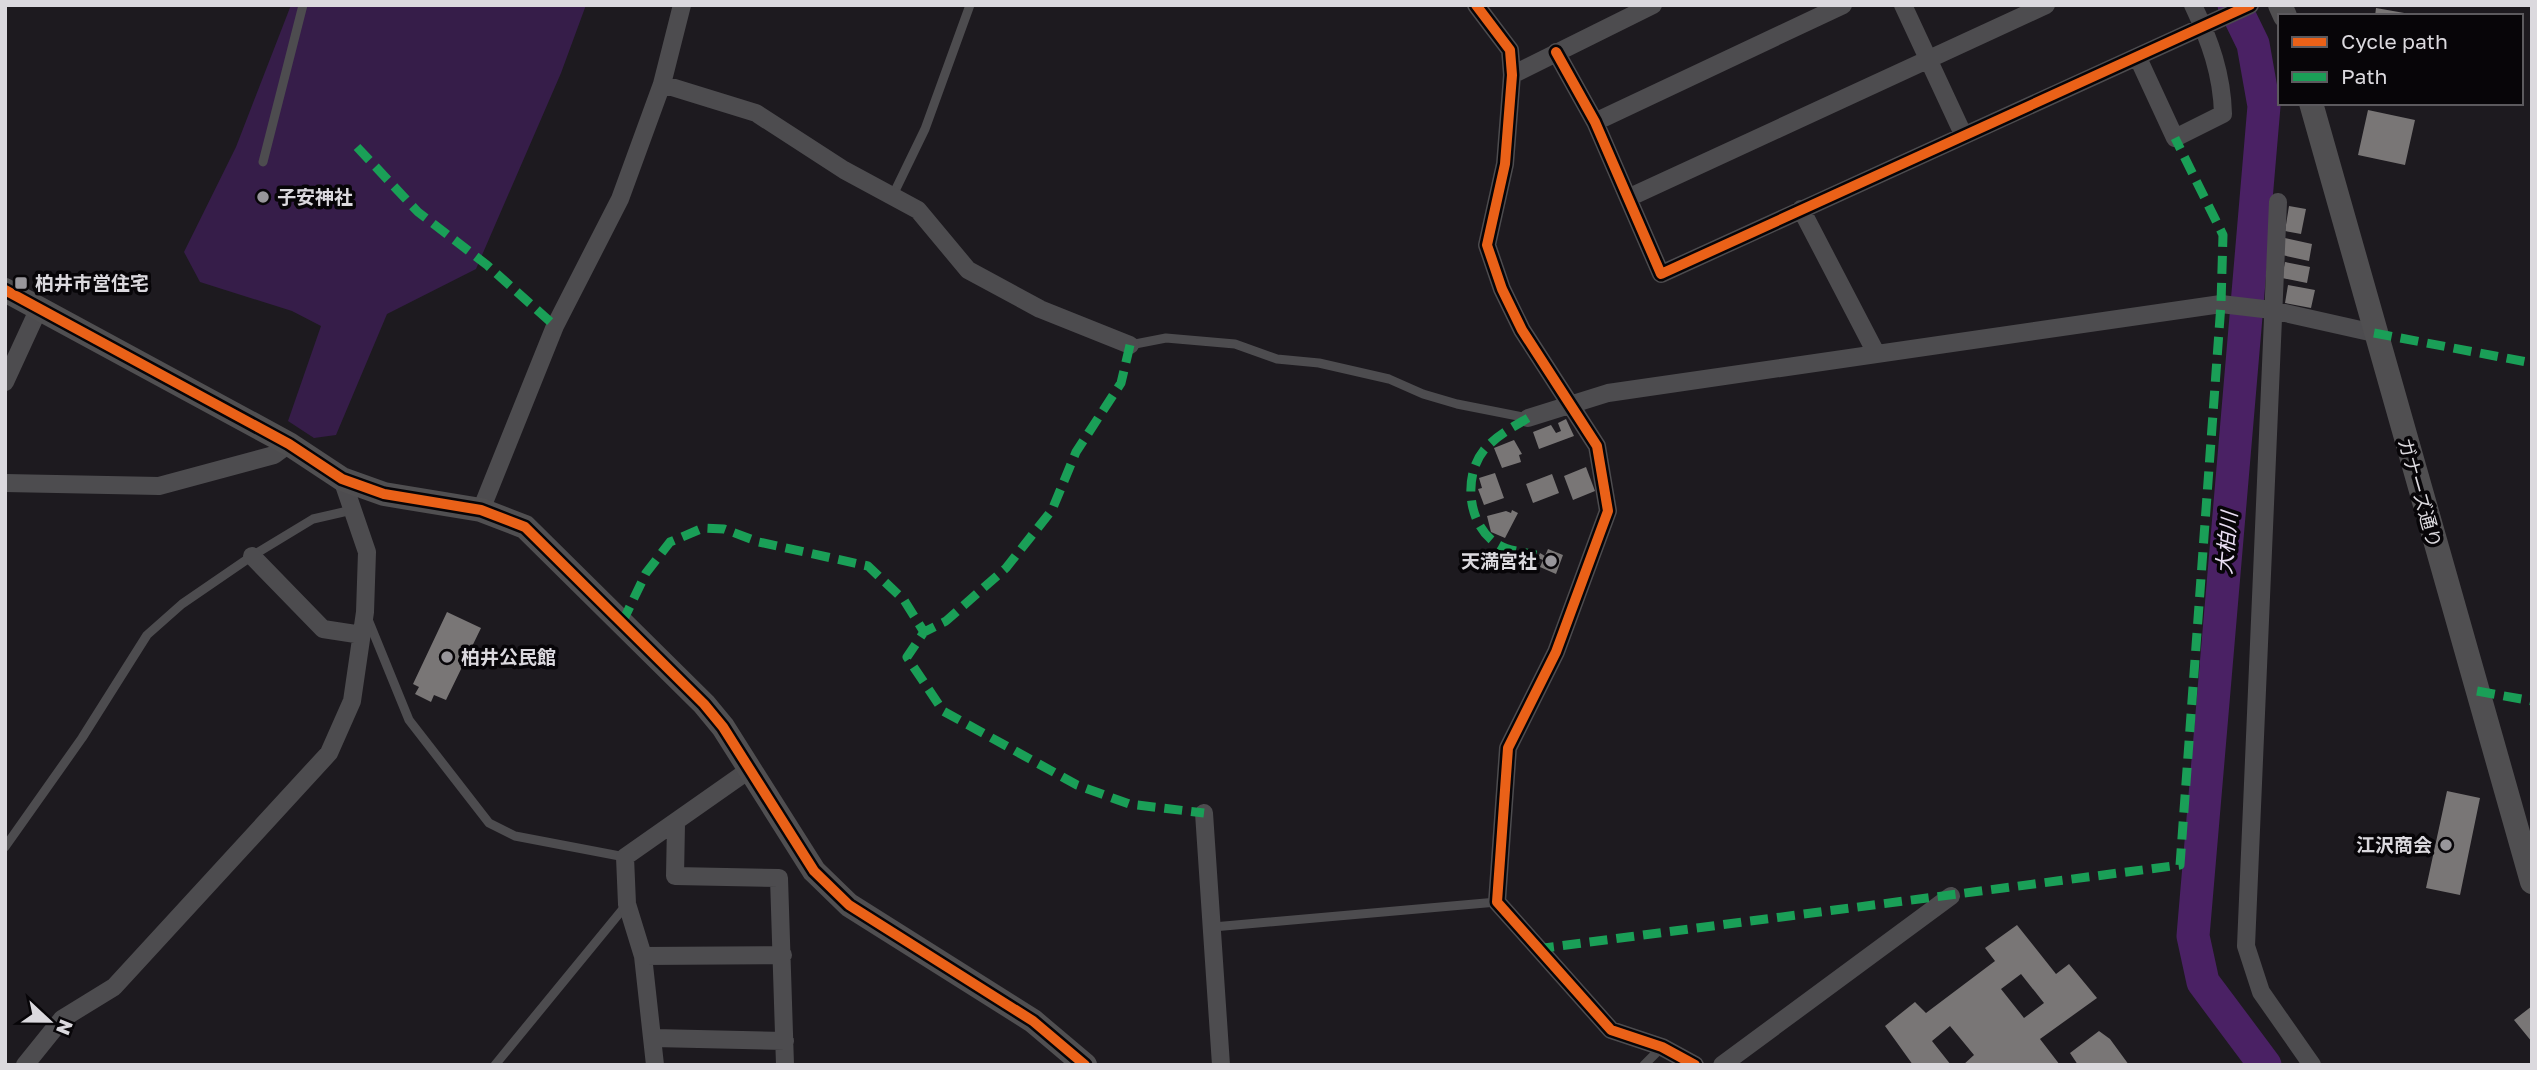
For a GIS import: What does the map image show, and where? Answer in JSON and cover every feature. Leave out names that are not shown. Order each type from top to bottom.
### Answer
[{"type":"street","points":[[481,510],[555,326],[621,199],[662,84],[682,5]]},
{"type":"street","points":[[1476,5],[1510,50],[1512,75],[1504,164],[1487,245],[1502,289],[1522,330],[1597,446],[1608,511],[1556,652],[1508,748],[1497,902],[1611,1030],[1662,1047],[1695,1065]]},
{"type":"street","points":[[1512,75],[1653,5]]},
{"type":"street","points":[[1595,122],[1843,5]]},
{"type":"street","points":[[1903,5],[1964,134]]},
{"type":"street","points":[[1628,198],[2046,5]]},
{"type":"street","points":[[2138,58],[2175,138],[2223,114],[2222,86],[2209,25],[2193,5]]},
{"type":"street","points":[[1556,52],[1595,122],[1661,274],[2250,5]]},
{"type":"street","points":[[662,84],[756,113],[844,170],[918,209],[968,270],[1040,309],[1130,345]]},
{"type":"street","name":"ガナーズ通り","points":[[2312,105],[2374,333],[2532,882]]},
{"type":"street","points":[[2278,202],[2246,946],[2261,992],[2312,1065]]},
{"type":"street","points":[[1801,209],[1876,353]]},
{"type":"street","points":[[5,290],[289,444],[342,479],[384,494],[481,510],[516,523],[541,539],[704,704],[723,727],[814,871],[830,890],[849,905],[1033,1021],[1085,1065]]},
{"type":"street","points":[[1528,418],[1608,393],[2221,304],[2272,310],[2374,333]]},
{"type":"street","points":[[5,382],[39,308]]},
{"type":"street","points":[[5,483],[159,486],[274,455],[289,444]]},
{"type":"street","points":[[25,1065],[62,1018],[114,987],[330,753],[352,701],[365,612],[367,552],[342,479]]},
{"type":"street","points":[[252,556],[323,629],[362,635]]},
{"type":"street","points":[[655,1065],[643,956],[627,904],[625,857],[749,771]]},
{"type":"street","points":[[1204,813],[1221,1065]]},
{"type":"street","points":[[676,824],[675,876],[779,878],[785,1065]]},
{"type":"street","points":[[1721,1065],[1951,896]]},
{"type":"street","points":[[643,956],[783,955]]},
{"type":"street","points":[[654,1038],[785,1041]]},
{"type":"lane","points":[[263,162],[303,5]]},
{"type":"lane","points":[[893,195],[925,129],[970,5]]},
{"type":"lane","points":[[1130,345],[1166,338],[1235,344],[1277,359],[1319,363],[1389,379],[1423,394],[1457,404],[1528,418]]},
{"type":"lane","points":[[5,847],[82,738],[147,635],[182,604],[252,556],[313,519],[352,510]]},
{"type":"lane","points":[[365,612],[409,720],[489,823],[515,836],[625,857]]},
{"type":"lane","points":[[1213,927],[1497,902]]},
{"type":"lane","points":[[495,1065],[627,904]]},
{"type":"lane","points":[[1644,1065],[1662,1047]]},
{"type":"shaded area","points":[[291,5],[586,5],[561,73],[476,269],[387,314],[336,435],[314,438],[288,421],[321,326],[292,311],[200,282],[184,252],[236,147]]},
{"type":"building","points":[[2376,8],[2410,14],[2375,14]]},
{"type":"building","points":[[2368,110],[2415,120],[2405,165],[2358,155]]},
{"type":"building","points":[[2289,206],[2306,209],[2301,234],[2285,231]]},
{"type":"building","points":[[2285,238],[2312,244],[2309,261],[2282,255]]},
{"type":"building","points":[[2285,262],[2310,267],[2307,283],[2282,278]]},
{"type":"building","points":[[2288,285],[2315,290],[2311,308],[2285,303]]},
{"type":"building","points":[[1566,419],[1574,436],[1539,449],[1533,432],[1551,425],[1556,433],[1561,431],[1558,423]]},
{"type":"building","points":[[1514,440],[1522,454],[1519,455],[1521,462],[1502,468],[1494,448]]},
{"type":"building","points":[[1586,467],[1595,491],[1573,500],[1564,476]]},
{"type":"building","points":[[1495,473],[1504,498],[1484,505],[1478,489],[1482,488],[1479,478]]},
{"type":"building","points":[[1552,474],[1559,493],[1533,503],[1526,484]]},
{"type":"building","points":[[1512,510],[1518,513],[1505,538],[1491,532],[1487,516],[1506,511],[1511,513]]},
{"type":"building","points":[[1548,549],[1563,555],[1556,574],[1540,567],[1543,560],[1538,558],[1540,553],[1545,556]]},
{"type":"building","points":[[447,612],[481,628],[446,700],[434,695],[431,702],[415,694],[419,687],[413,684]]},
{"type":"building","points":[[2447,791],[2480,798],[2460,895],[2426,888]]},
{"type":"building","points":[[2017,925],[2056,974],[2069,964],[2097,998],[2040,1039],[2060,1065],[1963,1065],[1974,1055],[1950,1026],[1932,1041],[1951,1065],[1913,1065],[1885,1026],[1915,1002],[1926,1013],[1995,961],[1985,948]],"holes":[[[2021,974],[2044,1003],[2024,1018],[2001,989]]]},
{"type":"building","points":[[2532,1006],[2532,1042],[2514,1020]]},
{"type":"building","points":[[2099,1031],[2110,1039],[2129,1065],[2078,1065],[2070,1053]]},
{"type":"waterway","name":"大柏川","points":[[2234,5],[2253,44],[2264,106],[2193,936],[2203,982],[2265,1065]]},
{"type":"marked path","points":[[1536,949],[2180,865],[2221,304],[2223,235],[2175,138]]},
{"type":"marked path","points":[[357,147],[418,212],[487,265],[555,326]]},
{"type":"marked path","points":[[2374,333],[2532,363]]},
{"type":"marked path","points":[[1130,345],[1121,383],[1076,452],[1052,510],[1006,568],[946,621],[924,632],[907,657],[943,711],[1077,785],[1129,804],[1204,813]]},
{"type":"marked path","points":[[1528,418],[1499,436],[1484,450],[1477,461],[1471,487],[1475,515],[1480,527],[1489,537],[1507,549],[1536,555]]},
{"type":"marked path","points":[[622,623],[646,573],[670,542],[703,528],[724,529],[759,542],[868,566],[904,600],[924,632]]},
{"type":"marked path","points":[[2477,691],[2532,701]]},
{"type":"cycle path","points":[[1476,5],[1510,50],[1512,75],[1505,164],[1487,245],[1502,289],[1522,330],[1597,446],[1608,511],[1556,652],[1508,748],[1497,902],[1611,1030],[1662,1047],[1695,1065]]},
{"type":"cycle path","points":[[1556,52],[1595,122],[1661,274],[2250,5]]},
{"type":"cycle path","points":[[5,290],[289,444],[342,479],[384,494],[481,510],[525,527],[704,704],[723,727],[814,871],[849,905],[1033,1021],[1085,1065]]},
{"type":"place","name":"子安神社","points":[[263,197]]},
{"type":"place","name":"柏井市営住宅","points":[[21,283]]},
{"type":"place","name":"天満宮社","points":[[1551,561]]},
{"type":"place","name":"柏井公民館","points":[[447,657]]},
{"type":"place","name":"江沢商会","points":[[2446,845]]}]
